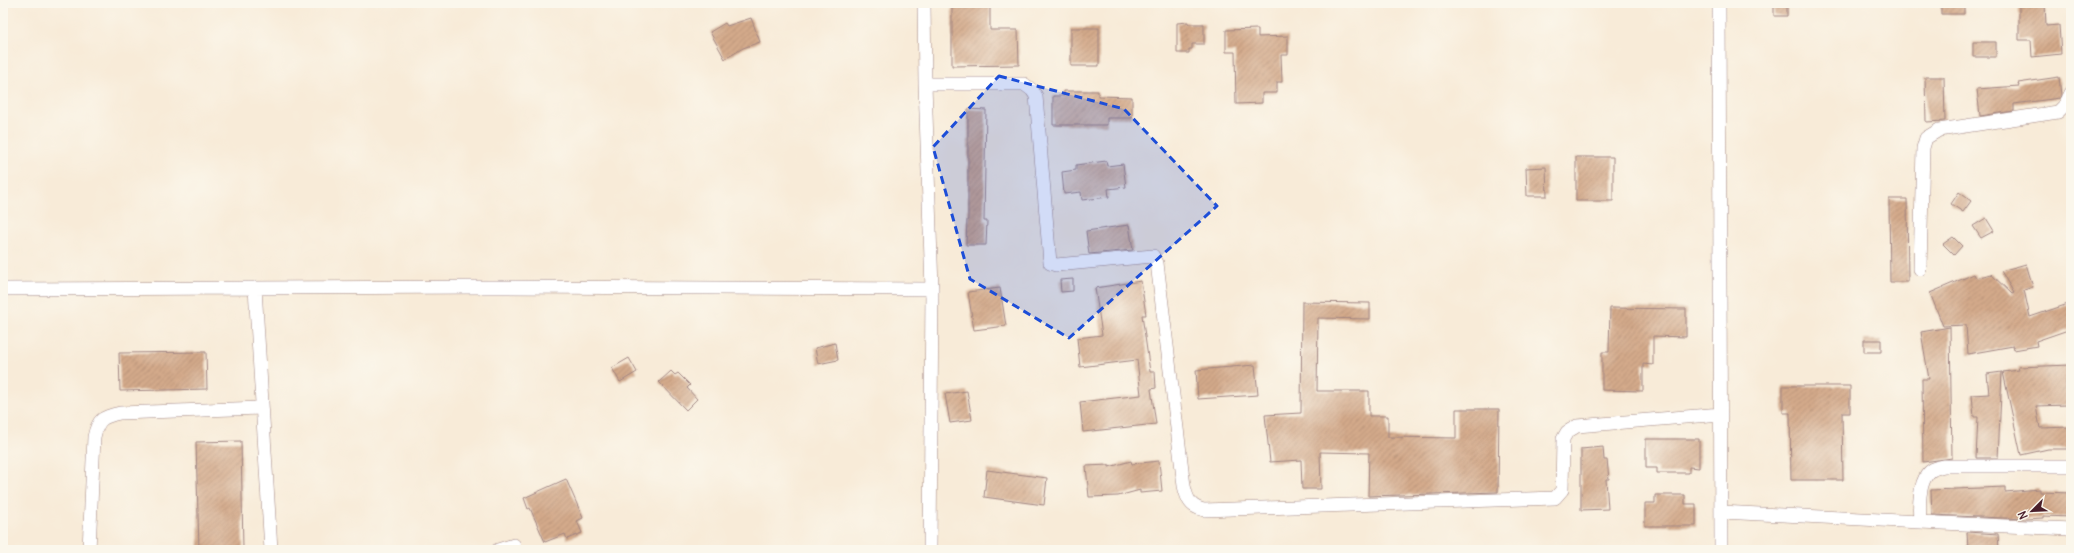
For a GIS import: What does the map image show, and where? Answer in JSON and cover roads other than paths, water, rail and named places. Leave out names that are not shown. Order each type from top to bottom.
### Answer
[{"type":"street","points":[[924,3],[924,84],[932,289],[930,550]]},
{"type":"street","points":[[1719,3],[1721,550]]},
{"type":"street","points":[[924,84],[1024,84],[1032,90],[1036,96],[1050,263],[1056,265],[1153,256],[1157,263],[1184,486],[1187,500],[1195,508],[1204,510],[1555,498],[1562,490],[1563,439],[1567,432],[1577,426],[1721,414]]},
{"type":"street","points":[[1920,269],[1923,148],[1926,138],[1939,130],[2058,112],[2065,105],[2071,94]]},
{"type":"street","points":[[3,289],[488,287],[932,289]]},
{"type":"street","points":[[255,288],[271,550]]},
{"type":"street","points":[[89,550],[94,437],[97,425],[105,416],[120,413],[262,408]]},
{"type":"street","points":[[1920,522],[1918,500],[1926,476],[1938,468],[1944,466],[2071,466]]},
{"type":"street","points":[[1721,512],[2071,529]]},
{"type":"street","points":[[498,550],[514,545]]}]
